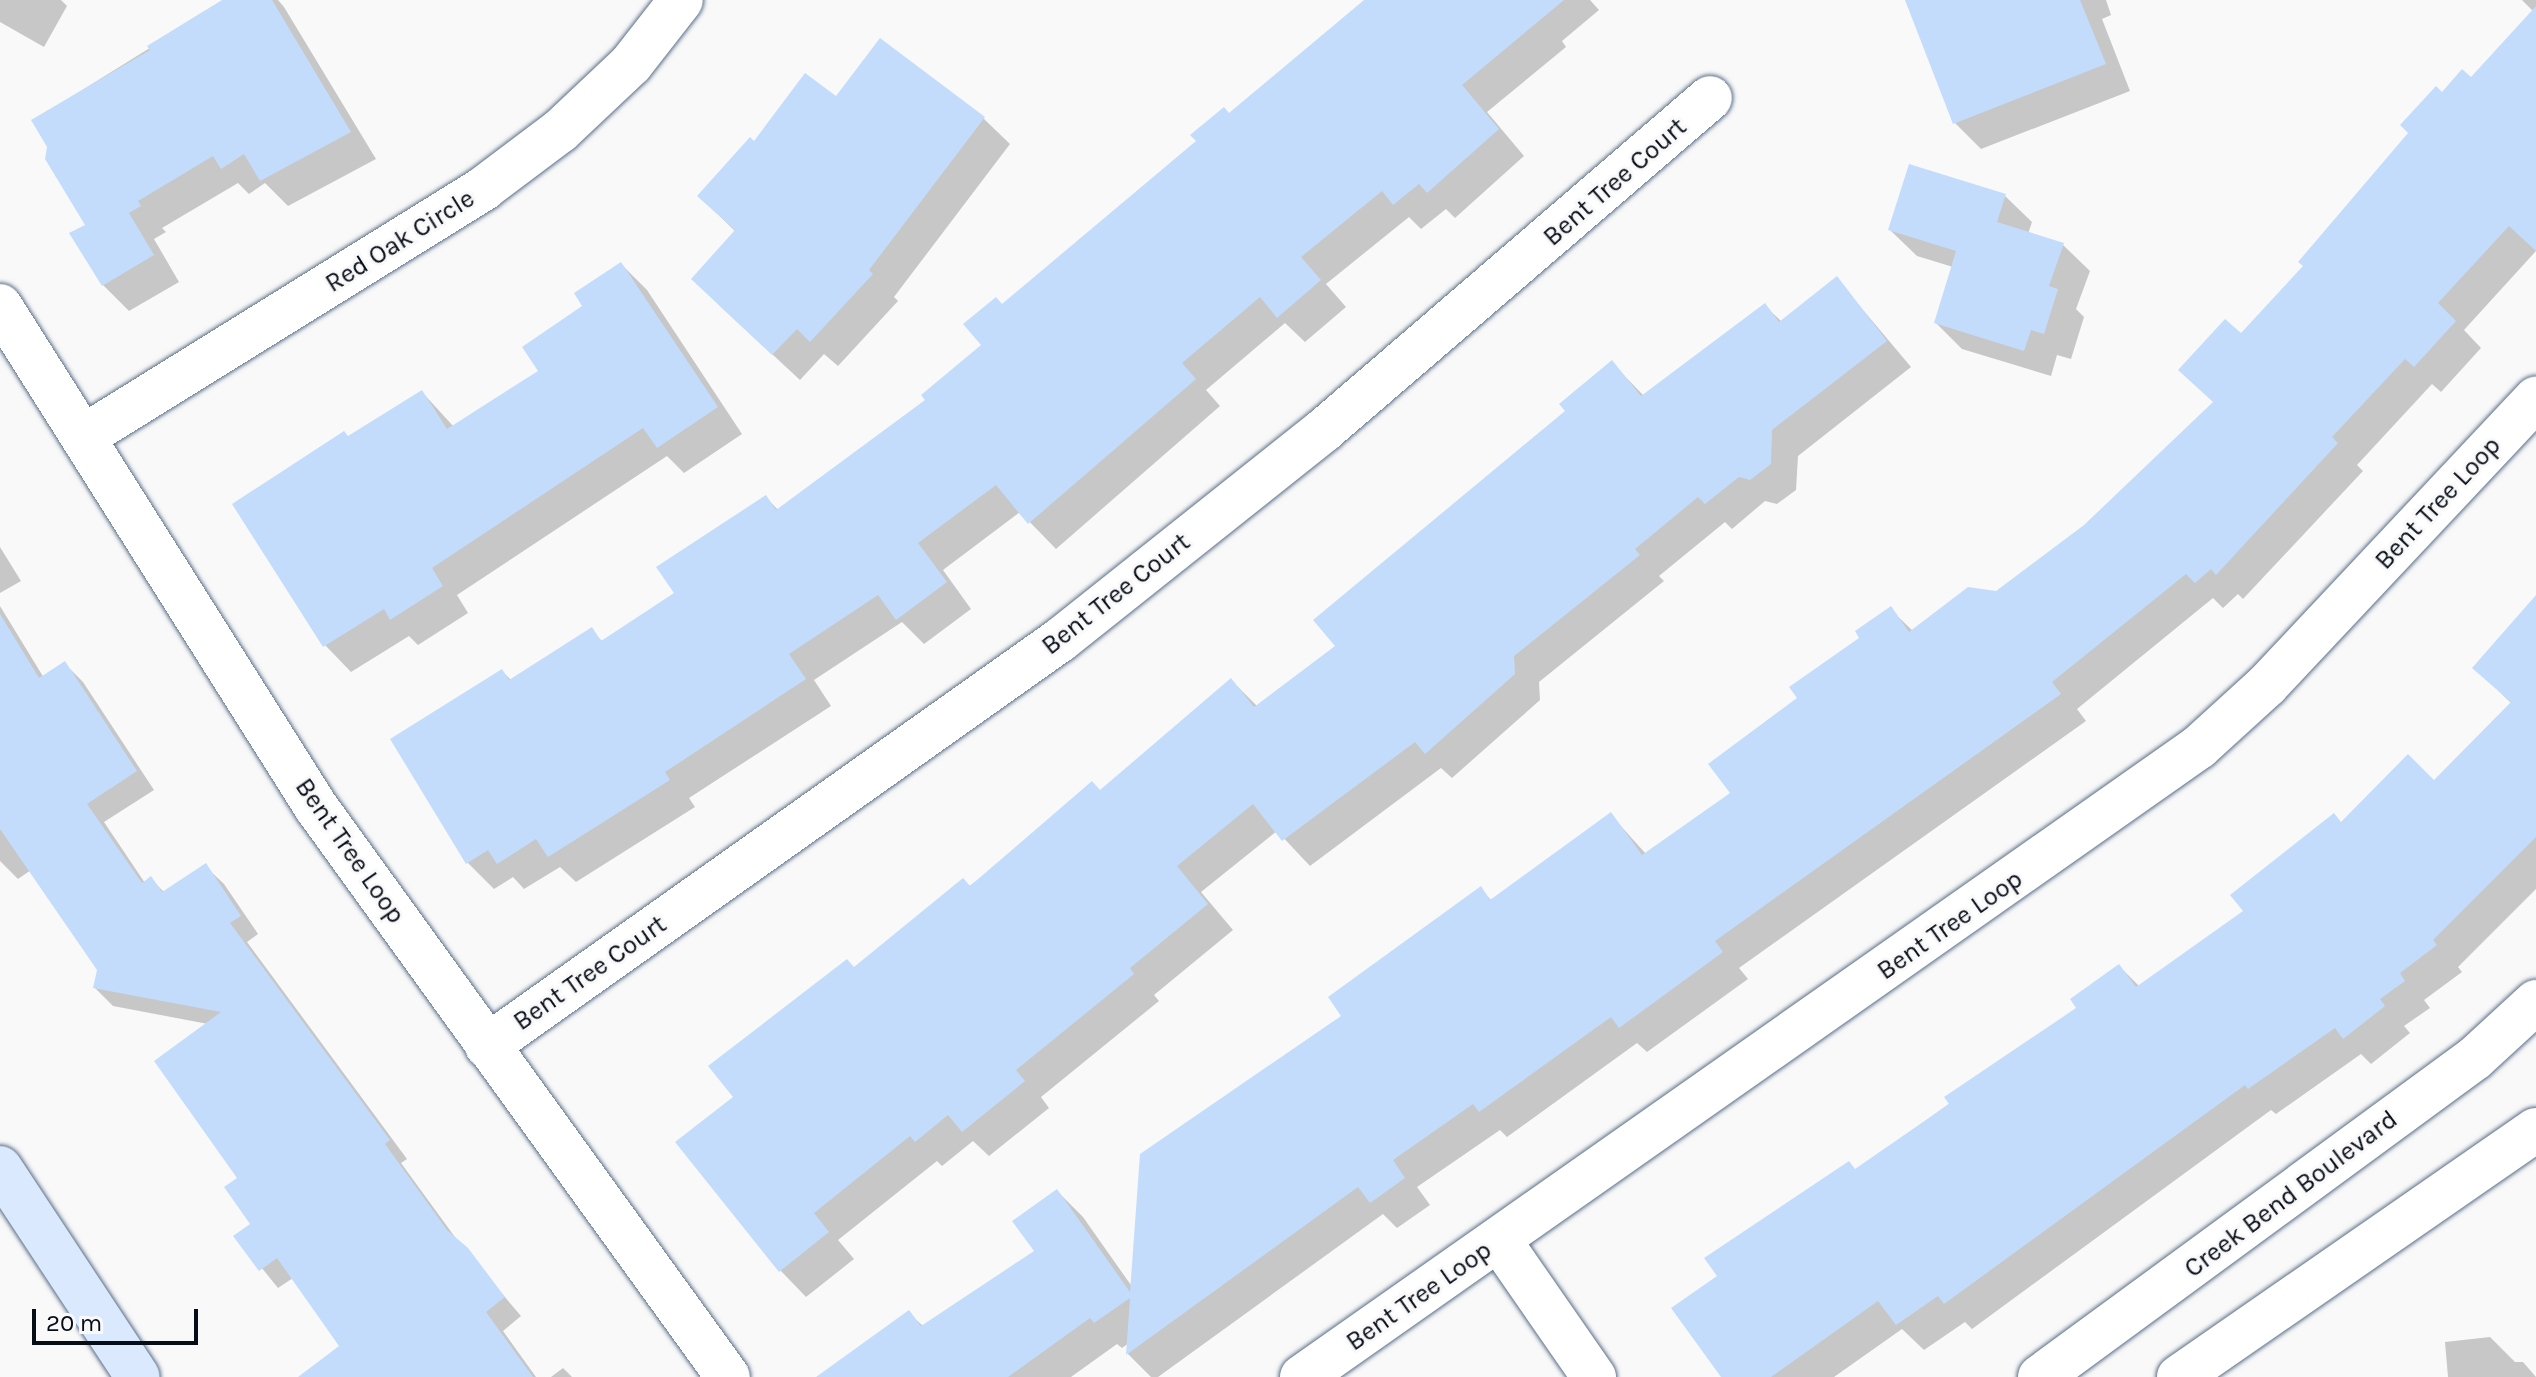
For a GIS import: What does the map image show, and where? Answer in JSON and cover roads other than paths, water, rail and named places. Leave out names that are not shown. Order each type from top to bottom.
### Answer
[{"type":"main road","points":[[0,1168],[138,1377]]},
{"type":"street","name":"Red Oak Circle","points":[[83,437],[484,188],[560,131],[631,64],[681,0]]},
{"type":"street","name":"Bent Tree Court","points":[[487,1046],[1060,640],[1324,430],[1710,98]]},
{"type":"street","name":"Bent Tree Loop","points":[[0,306],[316,807],[728,1377]]},
{"type":"street","name":"Bent Tree Loop","points":[[1302,1377],[2199,747],[2267,685],[2536,399]]},
{"type":"street","name":"Creek Bend Boulevard","points":[[2040,1377],[2475,1058],[2536,1002]]},
{"type":"street","points":[[2179,1377],[2536,1130]]},
{"type":"street","points":[[1499,1240],[1594,1377]]}]
